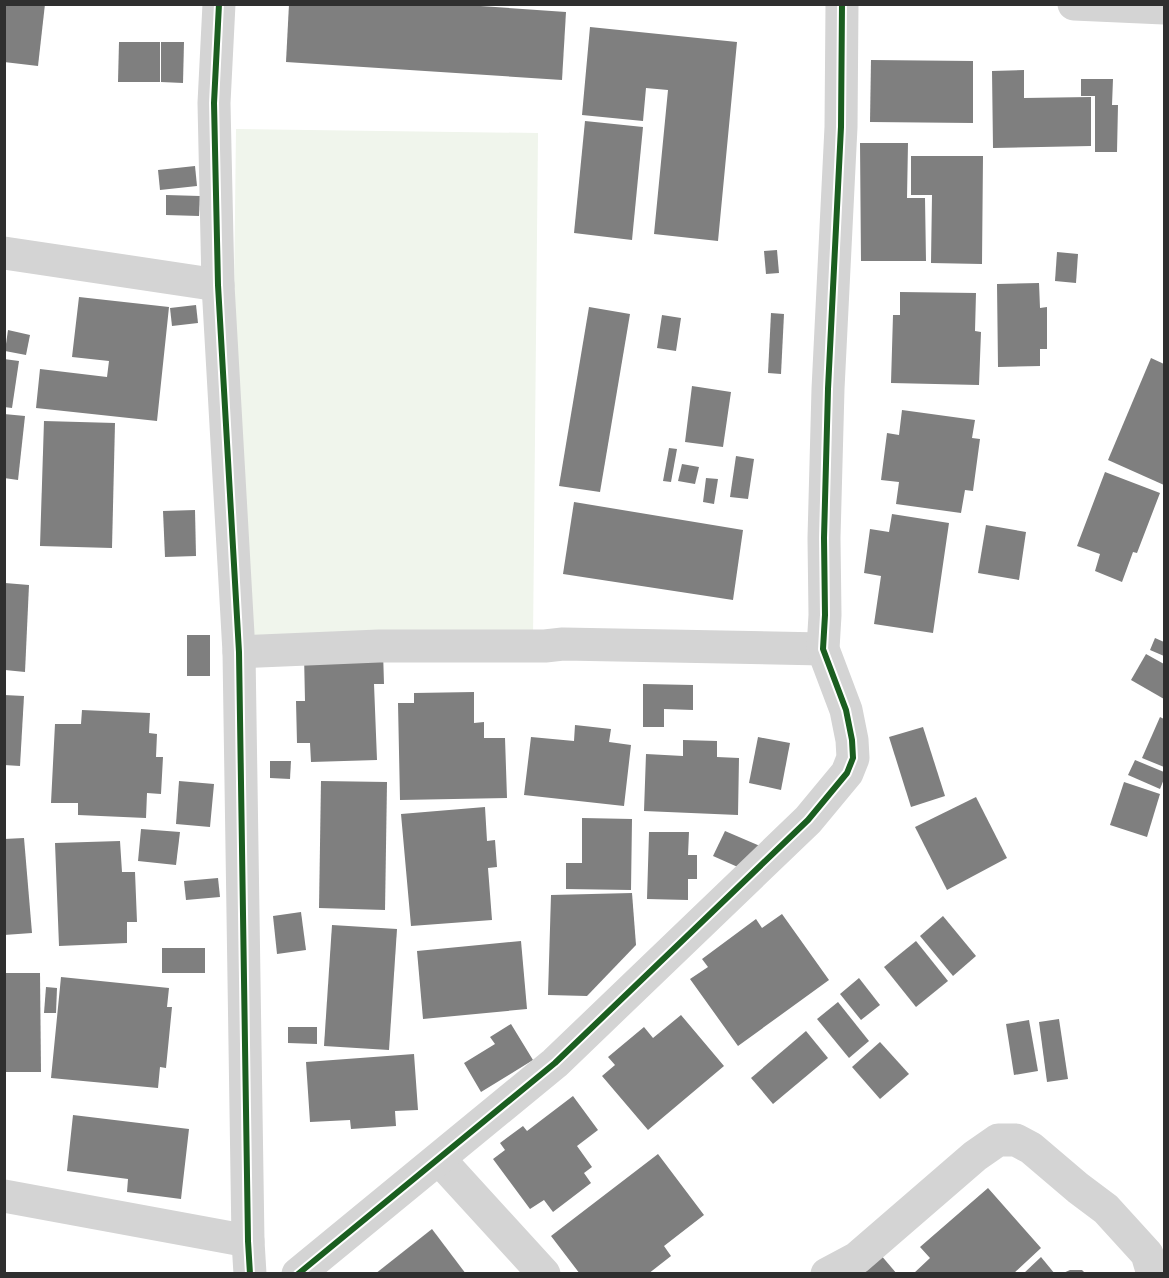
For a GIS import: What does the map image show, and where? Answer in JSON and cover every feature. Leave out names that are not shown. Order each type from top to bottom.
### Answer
[{"type":"street","points":[[219,4],[214,103],[218,285],[239,652],[250,1274]]},
{"type":"street","points":[[298,1274],[555,1063],[807,820],[847,773],[853,758],[852,740],[846,710],[823,649],[824,515],[841,127],[842,4]]},
{"type":"street","points":[[1074,4],[1164,8]]},
{"type":"street","points":[[4,253],[218,285]]},
{"type":"street","points":[[239,652],[379,646],[545,646],[563,644],[823,649]]},
{"type":"street","points":[[827,1274],[857,1258],[975,1156],[998,1140],[1016,1140],[1030,1148],[1106,1209],[1155,1255]]},
{"type":"street","points":[[438,1159],[544,1274]]},
{"type":"street","points":[[4,1196],[248,1241]]},
{"type":"shaded area","points":[[236,129],[538,133],[533,640],[230,636]]},
{"type":"building","points":[[4,4],[45,4],[38,66],[4,62]]},
{"type":"building","points":[[289,4],[451,4],[566,12],[562,80],[286,62]]},
{"type":"building","points":[[590,27],[737,42],[718,241],[654,234],[668,90],[646,88],[643,121],[582,115]]},
{"type":"building","points":[[119,42],[160,42],[160,82],[118,82]]},
{"type":"building","points":[[161,42],[184,42],[183,83],[161,82]]},
{"type":"building","points":[[871,60],[973,61],[973,123],[870,122]]},
{"type":"building","points":[[1024,70],[1024,98],[1091,97],[1091,146],[993,148],[992,71]]},
{"type":"building","points":[[1081,79],[1113,79],[1112,105],[1118,105],[1117,152],[1095,152],[1095,96],[1081,96]]},
{"type":"building","points":[[585,121],[643,127],[632,240],[574,233]]},
{"type":"building","points":[[860,143],[908,143],[907,198],[925,198],[926,261],[861,261]]},
{"type":"building","points":[[911,156],[983,156],[982,264],[931,263],[932,195],[911,195]]},
{"type":"building","points":[[195,166],[197,186],[160,190],[158,170]]},
{"type":"building","points":[[166,195],[200,196],[199,216],[166,215]]},
{"type":"building","points":[[777,250],[779,273],[766,274],[764,251]]},
{"type":"building","points":[[1057,252],[1078,254],[1076,283],[1055,281]]},
{"type":"building","points":[[1039,283],[1040,308],[1047,307],[1047,349],[1040,349],[1040,366],[998,367],[997,284]]},
{"type":"building","points":[[900,292],[976,293],[975,331],[981,332],[979,385],[891,383],[893,315],[900,315]]},
{"type":"building","points":[[79,297],[169,307],[157,421],[36,408],[40,369],[107,377],[109,361],[72,357]]},
{"type":"building","points":[[196,305],[198,323],[172,326],[170,308]]},
{"type":"building","points":[[589,307],[630,314],[600,492],[559,486]]},
{"type":"building","points":[[771,313],[784,314],[781,374],[768,373]]},
{"type":"building","points":[[662,315],[681,318],[676,351],[657,348]]},
{"type":"building","points":[[8,330],[30,335],[26,355],[5,351]]},
{"type":"building","points":[[1151,358],[1164,364],[1164,485],[1108,460]]},
{"type":"building","points":[[4,359],[19,361],[12,408],[4,407]]},
{"type":"building","points":[[692,386],[731,392],[723,447],[685,442]]},
{"type":"building","points":[[902,410],[975,420],[972,438],[980,439],[973,491],[965,490],[961,513],[896,504],[899,482],[881,480],[887,433],[899,435]]},
{"type":"building","points":[[4,414],[25,416],[18,480],[4,478]]},
{"type":"building","points":[[44,421],[115,423],[112,548],[40,546]]},
{"type":"building","points":[[669,448],[677,449],[671,482],[663,481]]},
{"type":"building","points":[[736,456],[754,459],[748,499],[730,497]]},
{"type":"building","points":[[682,464],[699,467],[695,484],[678,481]]},
{"type":"building","points":[[1105,472],[1160,493],[1137,553],[1133,552],[1122,582],[1095,571],[1100,554],[1077,546]]},
{"type":"building","points":[[706,478],[718,479],[714,504],[703,502]]},
{"type":"building","points":[[574,502],[743,530],[733,600],[563,574]]},
{"type":"building","points":[[195,510],[196,556],[165,557],[163,511]]},
{"type":"building","points":[[892,514],[949,523],[933,633],[874,624],[881,576],[864,573],[870,529],[889,532]]},
{"type":"building","points":[[986,525],[1026,532],[1019,580],[978,573]]},
{"type":"building","points":[[5,583],[29,585],[25,672],[5,670]]},
{"type":"building","points":[[187,635],[210,635],[210,676],[187,676]]},
{"type":"building","points":[[1155,638],[1164,642],[1164,656],[1150,650]]},
{"type":"building","points":[[383,651],[384,684],[374,684],[377,760],[311,762],[310,743],[297,743],[296,701],[305,701],[304,654]]},
{"type":"building","points":[[1146,654],[1164,664],[1164,699],[1131,680]]},
{"type":"building","points":[[643,684],[693,685],[693,710],[664,709],[664,727],[643,727]]},
{"type":"building","points":[[474,692],[474,723],[484,722],[484,738],[505,738],[507,798],[400,800],[398,703],[414,703],[414,693]]},
{"type":"building","points":[[4,695],[24,696],[20,766],[4,765]]},
{"type":"building","points":[[82,710],[150,713],[149,733],[157,734],[156,757],[163,757],[161,794],[147,793],[146,818],[78,815],[78,803],[51,803],[55,724],[81,724]]},
{"type":"building","points":[[1160,717],[1164,719],[1164,767],[1142,758]]},
{"type":"building","points":[[575,725],[611,729],[609,742],[631,745],[624,806],[524,795],[531,737],[574,741]]},
{"type":"building","points":[[923,727],[945,796],[911,807],[889,737]]},
{"type":"building","points":[[758,737],[790,743],[781,790],[749,783]]},
{"type":"building","points":[[683,740],[717,741],[717,757],[739,758],[738,815],[644,811],[646,754],[683,756]]},
{"type":"building","points":[[1135,760],[1164,772],[1160,789],[1128,775]]},
{"type":"building","points":[[270,761],[291,761],[290,779],[270,778]]},
{"type":"building","points":[[179,781],[214,784],[210,827],[176,824]]},
{"type":"building","points":[[321,781],[387,782],[385,910],[319,908]]},
{"type":"building","points":[[1124,782],[1160,794],[1147,837],[1110,825]]},
{"type":"building","points":[[976,797],[1007,858],[947,890],[915,827]]},
{"type":"building","points":[[485,807],[487,841],[495,840],[497,867],[488,868],[492,920],[411,926],[401,814]]},
{"type":"building","points":[[582,818],[632,819],[631,890],[566,889],[566,863],[582,863]]},
{"type":"building","points":[[141,829],[180,832],[176,865],[138,861]]},
{"type":"building","points":[[725,831],[760,846],[749,872],[713,856]]},
{"type":"building","points":[[649,832],[689,832],[688,855],[697,855],[697,879],[688,879],[688,900],[647,899]]},
{"type":"building","points":[[24,838],[32,933],[4,935],[4,839]]},
{"type":"building","points":[[120,841],[122,872],[135,872],[137,922],[127,922],[127,943],[59,946],[55,843]]},
{"type":"building","points":[[218,878],[220,897],[186,900],[184,881]]},
{"type":"building","points":[[632,893],[636,945],[587,996],[548,995],[551,895]]},
{"type":"building","points":[[301,912],[306,950],[277,954],[273,916]]},
{"type":"building","points":[[782,914],[829,980],[738,1046],[690,979],[708,967],[702,959],[756,919],[762,928]]},
{"type":"building","points":[[943,916],[976,956],[953,976],[920,936]]},
{"type":"building","points":[[332,925],[397,929],[389,1050],[324,1046]]},
{"type":"building","points":[[521,941],[527,1009],[423,1019],[417,951]]},
{"type":"building","points":[[916,941],[948,981],[916,1007],[884,967]]},
{"type":"building","points":[[162,948],[205,948],[205,973],[162,973]]},
{"type":"building","points":[[4,973],[40,973],[41,1072],[4,1072]]},
{"type":"building","points":[[61,977],[169,988],[167,1007],[172,1007],[166,1068],[160,1067],[158,1088],[51,1078]]},
{"type":"building","points":[[859,978],[880,1005],[861,1020],[840,994]]},
{"type":"building","points":[[46,987],[57,988],[56,1013],[44,1013]]},
{"type":"building","points":[[838,1002],[869,1041],[849,1058],[817,1019]]},
{"type":"building","points":[[681,1015],[724,1066],[648,1130],[602,1076],[615,1065],[608,1057],[644,1027],[653,1038]]},
{"type":"building","points":[[1059,1019],[1068,1079],[1047,1082],[1039,1022]]},
{"type":"building","points":[[1029,1020],[1038,1071],[1014,1075],[1006,1024]]},
{"type":"building","points":[[511,1024],[533,1060],[481,1092],[464,1063],[495,1044],[490,1037]]},
{"type":"building","points":[[288,1027],[317,1027],[317,1044],[288,1043]]},
{"type":"building","points":[[806,1031],[828,1058],[773,1104],[751,1078]]},
{"type":"building","points":[[880,1042],[909,1074],[880,1099],[852,1067]]},
{"type":"building","points":[[414,1054],[418,1110],[395,1111],[396,1126],[351,1129],[350,1120],[310,1122],[306,1062]]},
{"type":"building","points":[[573,1096],[598,1130],[577,1146],[592,1167],[584,1173],[591,1183],[553,1212],[544,1200],[530,1209],[493,1159],[505,1150],[500,1143],[523,1126],[527,1131]]},
{"type":"building","points":[[73,1115],[189,1129],[181,1199],[127,1192],[128,1179],[67,1171]]},
{"type":"building","points":[[658,1154],[704,1215],[664,1246],[671,1256],[648,1274],[580,1274],[551,1236]]},
{"type":"building","points":[[988,1188],[1041,1248],[1013,1274],[913,1274],[930,1258],[920,1247]]},
{"type":"building","points":[[432,1229],[466,1274],[375,1274]]},
{"type":"building","points":[[880,1254],[897,1274],[858,1274]]},
{"type":"building","points":[[1041,1257],[1055,1274],[1023,1274]]},
{"type":"building","points":[[1070,1270],[1082,1270],[1086,1274],[1061,1274]]},
{"type":"cycle path","points":[[219,4],[214,103],[218,285],[239,652],[250,1274]]},
{"type":"cycle path","points":[[298,1274],[555,1063],[808,820],[847,773],[853,758],[852,740],[846,710],[823,649],[828,389],[841,127],[842,4]]}]
